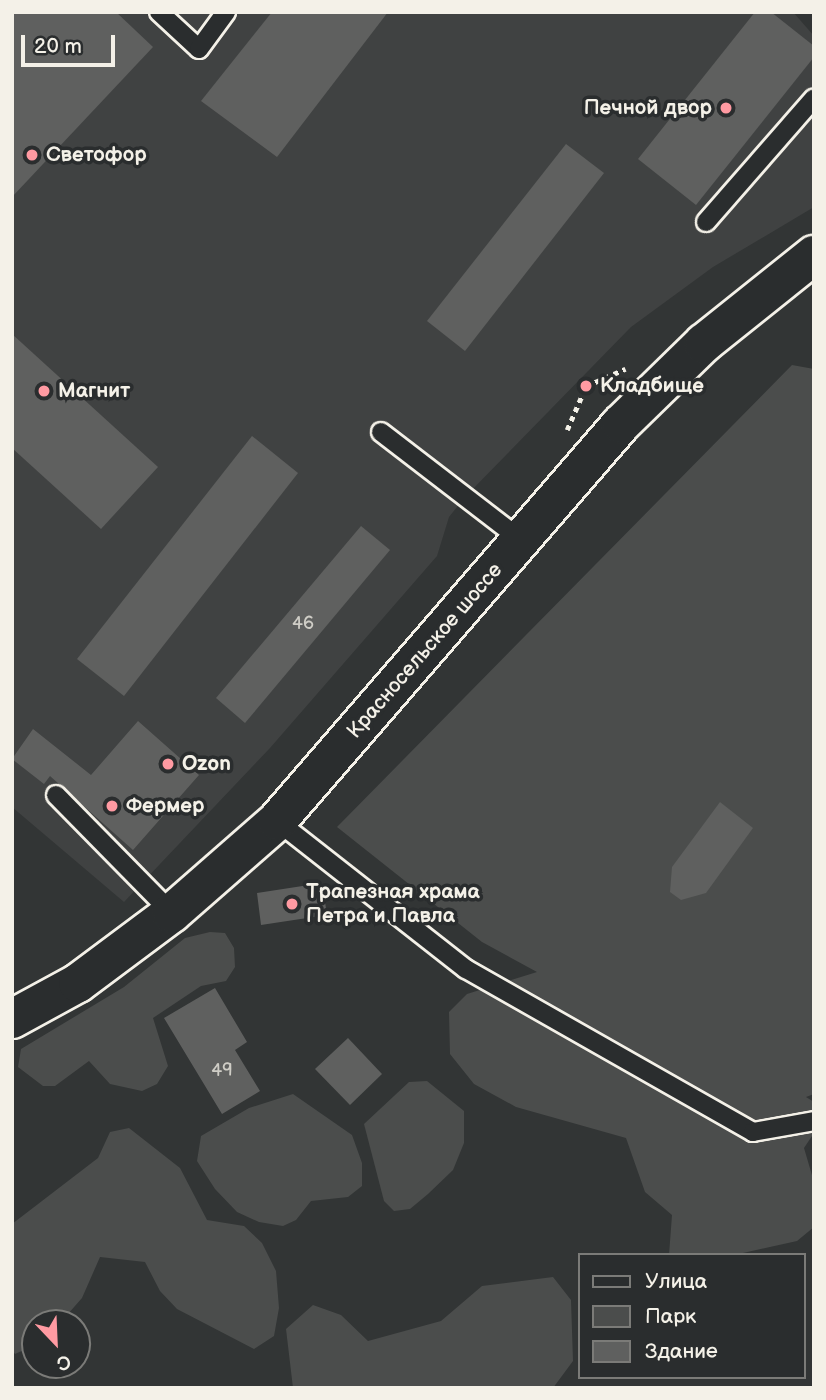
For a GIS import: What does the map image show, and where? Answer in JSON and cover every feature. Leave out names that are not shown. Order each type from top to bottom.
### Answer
[{"type":"main road","name":"Красносельское шоссе","points":[[12,1019],[78,983],[172,913],[277,821],[521,540],[667,379],[814,255]]},
{"type":"lane","points":[[159,12],[199,49],[226,12]]},
{"type":"lane","points":[[706,222],[814,98]]},
{"type":"lane","points":[[381,432],[521,540]]},
{"type":"lane","points":[[56,795],[172,913]]},
{"type":"lane","points":[[277,821],[466,969],[753,1132],[814,1121]]},
{"type":"shaded area","points":[[12,12],[793,12],[814,36],[814,207],[713,267],[631,327],[465,497],[449,517],[437,556],[270,748],[124,902],[12,807]]},
{"type":"green space","points":[[792,365],[814,369],[814,1094],[806,1097],[814,1102],[814,1133],[804,1148],[814,1182],[814,1227],[797,1241],[743,1253],[669,1253],[672,1215],[645,1192],[626,1138],[516,1107],[474,1084],[450,1054],[449,1012],[467,994],[537,972],[482,942],[337,827]]},
{"type":"green space","points":[[210,932],[225,933],[234,948],[235,967],[226,981],[201,986],[153,1018],[168,1066],[157,1084],[142,1091],[110,1084],[89,1061],[55,1086],[43,1086],[18,1067],[21,1049],[124,987],[185,938]]},
{"type":"green space","points":[[427,1081],[464,1111],[464,1143],[453,1170],[410,1209],[394,1211],[384,1201],[364,1124],[409,1082]]},
{"type":"green space","points":[[293,1094],[352,1135],[362,1163],[362,1186],[348,1197],[311,1201],[296,1220],[283,1226],[259,1222],[237,1212],[215,1189],[197,1161],[201,1136],[249,1108]]},
{"type":"green space","points":[[129,1128],[180,1168],[207,1220],[244,1226],[262,1243],[276,1271],[279,1308],[274,1336],[254,1349],[177,1309],[160,1291],[145,1262],[100,1257],[82,1298],[72,1309],[21,1309],[21,1351],[15,1354],[12,1350],[12,1224],[98,1158],[110,1132]]},
{"type":"green space","points":[[553,1277],[571,1300],[573,1361],[553,1388],[293,1388],[286,1329],[313,1305],[341,1315],[368,1341],[441,1321],[482,1286]]},
{"type":"building","points":[[12,12],[116,12],[153,47],[12,197]]},
{"type":"building","points":[[272,12],[388,12],[277,157],[201,101]]},
{"type":"building","name":"Печной двор","points":[[755,12],[771,12],[814,46],[814,57],[696,205],[638,159]]},
{"type":"building","points":[[566,144],[604,173],[465,351],[427,321]]},
{"type":"building","name":"Магнит","points":[[12,334],[158,467],[101,529],[12,448]]},
{"type":"building","points":[[252,436],[298,473],[124,696],[77,659]]},
{"type":"building","points":[[361,526],[390,550],[245,723],[216,698]]},
{"type":"building","points":[[138,721],[199,775],[133,850],[50,776],[44,784],[12,759],[33,729],[91,775]]},
{"type":"building","points":[[720,802],[753,828],[706,893],[681,900],[670,892],[672,867]]},
{"type":"building","name":"Трапезная храма Петра и Павла","points":[[322,883],[327,915],[261,925],[257,893]]},
{"type":"building","points":[[215,988],[247,1042],[235,1050],[260,1091],[222,1114],[164,1018]]},
{"type":"building","points":[[348,1038],[382,1074],[350,1105],[315,1069]]},
{"type":"place","name":"Печной двор","points":[[726,108]]},
{"type":"place","name":"Светофор","points":[[32,155]]},
{"type":"place","name":"Кладбище","points":[[586,386]]},
{"type":"place","name":"Магнит","points":[[44,391]]},
{"type":"place","name":"Ozon","points":[[168,764]]},
{"type":"place","name":"Фермер","points":[[112,806]]},
{"type":"place","name":"Трапезная храма Петра и Павла","points":[[292,904]]}]
